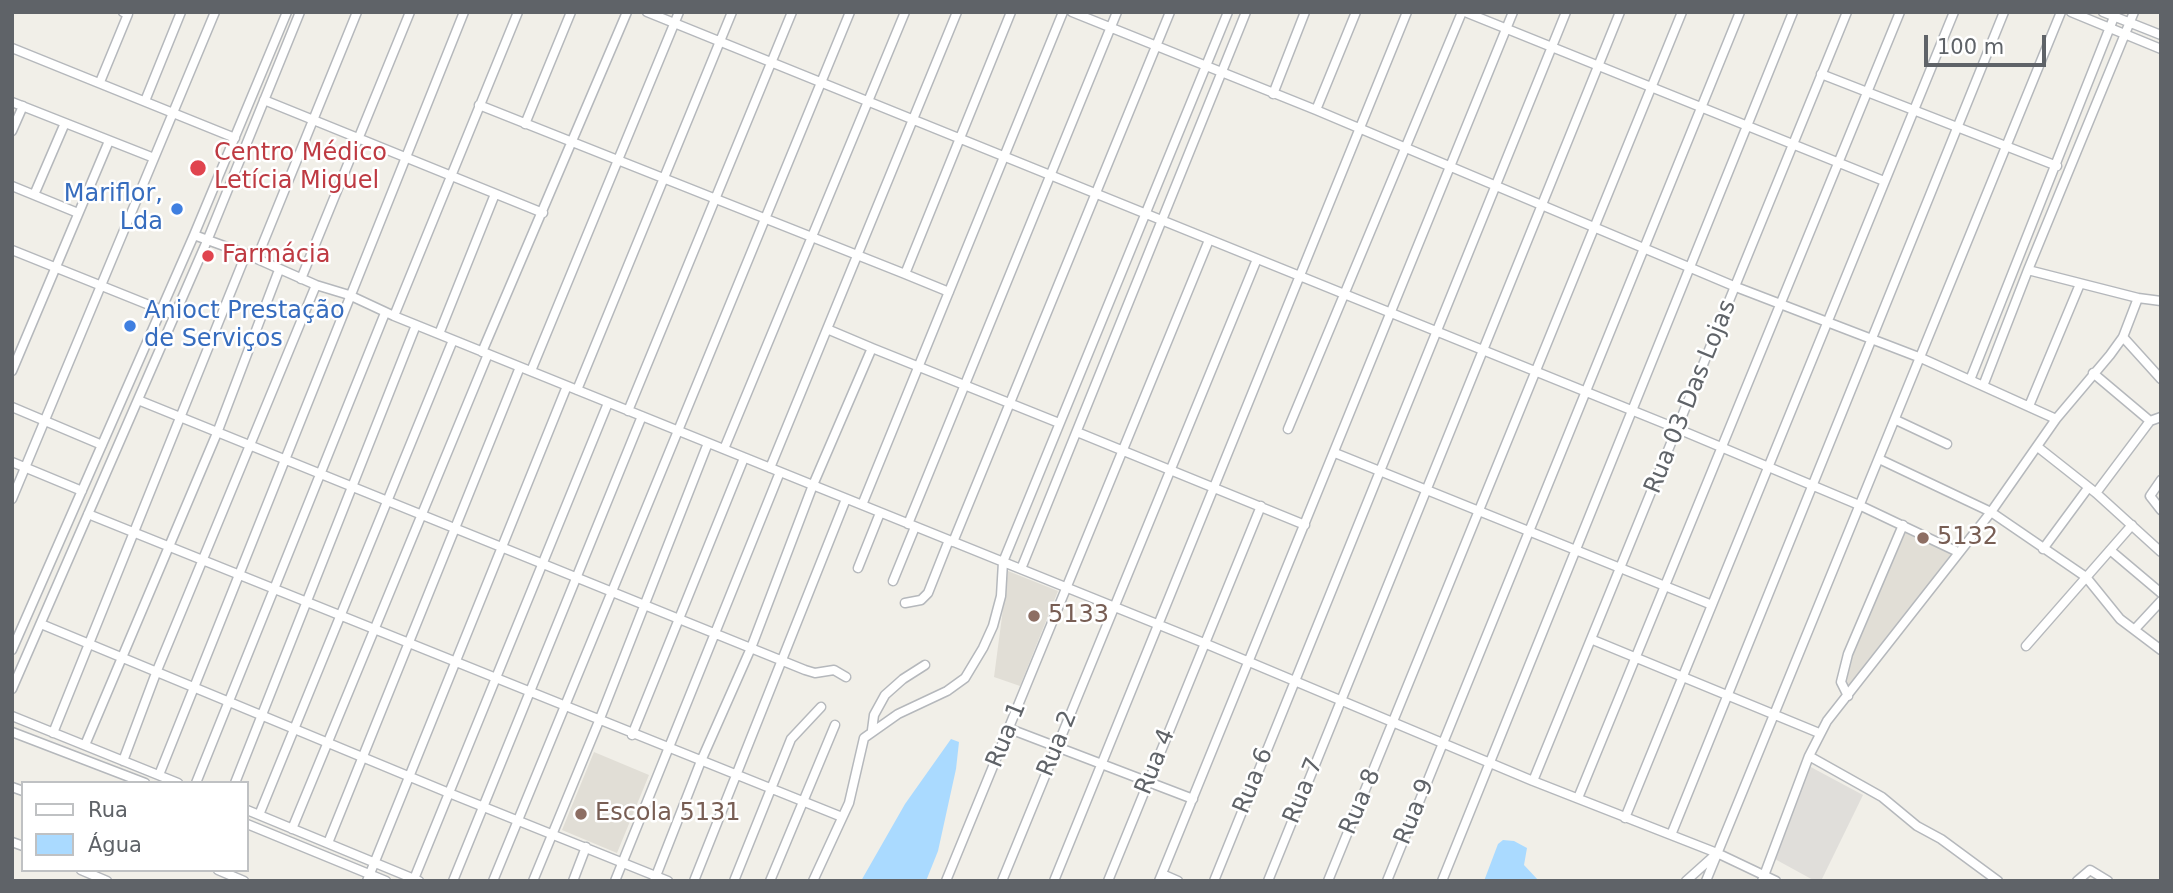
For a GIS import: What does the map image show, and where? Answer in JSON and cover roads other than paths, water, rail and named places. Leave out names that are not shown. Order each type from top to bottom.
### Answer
[{"type":"street","points":[[100,82],[128,14],[123,12]]},
{"type":"street","points":[[145,101],[181,12]]},
{"type":"street","points":[[12,499],[215,12]]},
{"type":"street","points":[[12,650],[194,235],[287,12]]},
{"type":"street","points":[[12,689],[207,241],[300,12]]},
{"type":"street","points":[[257,258],[357,12]]},
{"type":"street","points":[[302,279],[410,12]]},
{"type":"street","points":[[159,775],[464,12]]},
{"type":"street","points":[[197,781],[319,475],[451,176],[518,12]]},
{"type":"street","points":[[525,124],[571,12]]},
{"type":"street","points":[[292,829],[330,744],[372,630],[627,12]]},
{"type":"street","points":[[647,12],[1346,297],[1678,429],[1813,488],[1859,505],[1958,552]]},
{"type":"street","points":[[531,371],[680,12]]},
{"type":"street","points":[[577,390],[732,12]]},
{"type":"street","points":[[628,411],[792,12]]},
{"type":"street","points":[[493,881],[850,12]]},
{"type":"street","points":[[724,449],[905,12]]},
{"type":"street","points":[[770,468],[957,12]]},
{"type":"street","points":[[905,274],[1011,12]]},
{"type":"street","points":[[862,505],[1063,12]]},
{"type":"street","points":[[1072,12],[1316,110],[1736,287],[1921,359],[2056,419]]},
{"type":"street","points":[[893,581],[911,525],[965,386],[1117,12]]},
{"type":"street","points":[[905,603],[921,600],[928,593],[1010,403],[1170,12]]},
{"type":"street","points":[[813,881],[858,774],[862,744],[872,730],[965,678],[993,626],[1000,596],[1003,562],[1228,12]]},
{"type":"street","points":[[1021,569],[1246,12]]},
{"type":"street","points":[[1273,94],[1305,12]]},
{"type":"street","points":[[1316,110],[1356,12]]},
{"type":"street","points":[[1054,881],[1407,12]]},
{"type":"street","points":[[1288,429],[1346,297],[1405,148],[1464,12],[1884,181]]},
{"type":"street","points":[[1178,881],[1160,877],[1513,12]]},
{"type":"street","name":"Rua 6","points":[[1214,881],[1566,12]]},
{"type":"street","name":"Rua 7","points":[[1268,881],[1620,12]]},
{"type":"street","name":"Rua 8","points":[[1328,881],[1536,372],[1592,226],[1682,12]]},
{"type":"street","name":"Rua 9","points":[[1387,881],[1741,12]]},
{"type":"street","points":[[1442,881],[1793,12]]},
{"type":"street","name":"Rua 03 Das Lojas","points":[[1533,781],[1593,640],[1847,12]]},
{"type":"street","points":[[1578,798],[1783,305],[1900,12]]},
{"type":"street","points":[[1625,818],[1954,12]]},
{"type":"street","points":[[1671,835],[2004,12]]},
{"type":"street","points":[[1706,881],[2062,12]]},
{"type":"street","points":[[2071,12],[2161,49]]},
{"type":"street","points":[[2103,12],[2161,36]]},
{"type":"street","points":[[1983,386],[2134,12]]},
{"type":"street","points":[[1970,380],[2115,15]]},
{"type":"street","points":[[12,48],[235,138]]},
{"type":"street","points":[[1821,74],[2057,166]]},
{"type":"street","points":[[264,100],[543,213]]},
{"type":"street","points":[[12,102],[154,158]]},
{"type":"street","points":[[479,105],[949,292]]},
{"type":"street","points":[[12,131],[23,106]]},
{"type":"street","points":[[34,195],[65,123]]},
{"type":"street","points":[[12,371],[109,141]]},
{"type":"street","points":[[12,186],[78,213]]},
{"type":"street","points":[[439,334],[495,194]]},
{"type":"street","points":[[194,235],[257,258],[316,285],[349,295],[416,325],[1114,606],[1533,781],[1717,853],[1776,881]]},
{"type":"street","name":"Rua 1","points":[[946,881],[1209,240]]},
{"type":"street","points":[[13,251],[174,315]]},
{"type":"street","points":[[53,733],[183,418],[246,254]]},
{"type":"street","name":"Rua 2","points":[[1002,881],[1257,259]]},
{"type":"street","points":[[85,745],[217,433],[279,270]]},
{"type":"street","points":[[2028,270],[2138,298],[2161,301]]},
{"type":"street","points":[[2029,406],[2080,284]]},
{"type":"street","points":[[123,761],[156,673],[316,285]]},
{"type":"street","points":[[1763,877],[1819,733],[1991,512],[2039,448],[2056,419],[2123,337],[2138,298]]},
{"type":"street","points":[[236,781],[416,325]]},
{"type":"street","points":[[827,329],[1059,423]]},
{"type":"street","points":[[2123,337],[2161,379]]},
{"type":"street","points":[[259,816],[296,730],[338,616],[453,340]]},
{"type":"street","points":[[655,878],[701,761],[751,648],[813,485],[872,348]]},
{"type":"street","points":[[328,843],[520,367]]},
{"type":"street","points":[[2093,373],[2151,421]]},
{"type":"street","points":[[368,877],[568,386]]},
{"type":"street","points":[[138,400],[500,549],[783,661],[815,673],[834,670],[846,677]]},
{"type":"street","points":[[248,810],[417,880],[540,565],[608,403]]},
{"type":"street","points":[[12,407],[102,445]]},
{"type":"street","points":[[453,881],[642,416]]},
{"type":"street","points":[[2043,549],[2151,421],[2161,417]]},
{"type":"street","points":[[1896,420],[1947,444]]},
{"type":"street","points":[[1077,432],[1305,524]]},
{"type":"street","points":[[533,881],[708,443]]},
{"type":"street","points":[[2039,448],[2161,552]]},
{"type":"street","points":[[1335,453],[1382,469],[1530,533],[1712,605]]},
{"type":"street","points":[[632,735],[744,457]]},
{"type":"street","points":[[1879,459],[1991,512],[2086,576],[2120,619],[2161,650]]},
{"type":"street","points":[[12,462],[82,491]]},
{"type":"street","points":[[615,881],[780,472]]},
{"type":"street","points":[[2161,480],[2150,496],[2161,510]]},
{"type":"street","points":[[694,881],[846,499]]},
{"type":"street","name":"Rua 4","points":[[1108,881],[1261,506]]},
{"type":"street","points":[[858,568],[880,513]]},
{"type":"street","points":[[88,514],[494,680],[842,817]]},
{"type":"street","points":[[1848,696],[1841,682],[1848,654],[1903,525]]},
{"type":"street","points":[[2026,646],[2132,525]]},
{"type":"street","points":[[2110,550],[2161,593]]},
{"type":"street","points":[[2135,629],[2161,601]]},
{"type":"street","points":[[41,624],[89,646],[623,862],[655,878],[668,881]]},
{"type":"street","points":[[1593,640],[1819,733]]},
{"type":"street","points":[[872,730],[874,715],[885,695],[925,665]]},
{"type":"street","points":[[734,881],[790,740],[821,707]]},
{"type":"street","points":[[12,716],[173,781]]},
{"type":"street","points":[[770,881],[835,724]]},
{"type":"street","points":[[1010,729],[1192,799]]},
{"type":"street","points":[[12,732],[130,780]]},
{"type":"street","points":[[1809,756],[1882,797],[1917,827],[1941,839],[1994,880]]},
{"type":"street","points":[[248,827],[368,877],[386,881]]},
{"type":"street","points":[[573,881],[586,847]]},
{"type":"street","points":[[1686,881],[1717,853]]},
{"type":"street","points":[[2077,881],[2090,870],[2108,881]]},
{"type":"street","points":[[88,874],[107,881]]},
{"type":"street","points":[[229,875],[244,881]]},
{"type":"water","points":[[951,739],[959,742],[956,769],[938,851],[926,881],[861,881],[905,804]]},
{"type":"water","points":[[1503,840],[1514,841],[1527,848],[1524,865],[1539,881],[1484,881],[1498,844]]},
{"type":"place","name":"Centro Médico Letícia Miguel","points":[[198,168]]},
{"type":"place","name":"Mariflor, Lda","points":[[177,209]]},
{"type":"place","name":"Farmácia","points":[[208,256]]},
{"type":"place","name":"Anioct Prestação de Serviços","points":[[130,326]]},
{"type":"place","name":"5132","points":[[1923,538]]},
{"type":"place","name":"5133","points":[[1034,616]]},
{"type":"place","name":"Escola 5131","points":[[581,814]]}]
